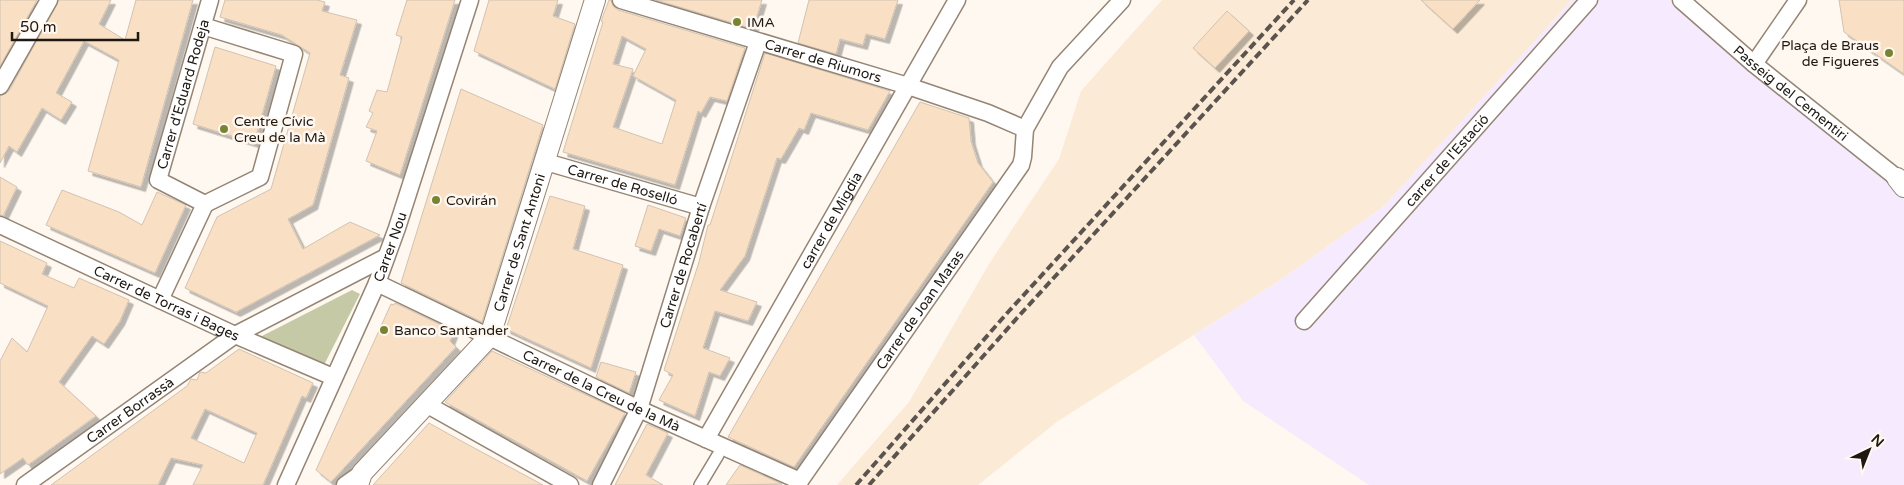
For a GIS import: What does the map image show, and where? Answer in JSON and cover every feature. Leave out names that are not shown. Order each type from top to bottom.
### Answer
[{"type":"street","points":[[0,86],[49,0]]},
{"type":"street","name":"Carrer d'Eduard Rodeja","points":[[205,204],[158,180],[210,0]]},
{"type":"street","name":"Carrer Nou","points":[[286,485],[333,377],[377,283],[470,0]]},
{"type":"street","name":"Carrer de Sant Antoni","points":[[345,485],[360,479],[426,404],[490,336],[546,162],[595,0]]},
{"type":"street","name":"Carrer de Riumors","points":[[620,0],[908,86],[988,113],[1025,129]]},
{"type":"street","name":"carrer de Migdia","points":[[706,439],[956,0]]},
{"type":"street","points":[[1025,129],[1060,67],[1122,0]]},
{"type":"street","name":"carrer de l'Estació","points":[[1304,321],[1589,0]]},
{"type":"street","name":"Passeig del Cementiri","points":[[1681,0],[1754,64],[1902,183]]},
{"type":"street","points":[[1754,64],[1798,0]]},
{"type":"street","points":[[160,300],[205,204],[260,177],[294,54],[203,26]]},
{"type":"street","name":"Carrer de Rocabertí","points":[[601,485],[639,409],[701,208],[758,42]]},
{"type":"street","name":"Carrer de Joan Matas","points":[[798,483],[1021,165],[1025,129]]},
{"type":"street","name":"Carrer de Roselló","points":[[546,162],[701,208]]},
{"type":"street","name":"Carrer de Torras i Bages","points":[[0,225],[235,335],[333,377]]},
{"type":"street","name":"Carrer Borrassà","points":[[25,485],[235,335],[386,257]]},
{"type":"street","name":"Carrer de la Creu de la Mà","points":[[377,283],[798,483]]},
{"type":"street","points":[[426,404],[570,485]]},
{"type":"street","points":[[700,485],[718,455]]},
{"type":"shaded area","points":[[1162,0],[1572,0],[1383,207],[1276,283],[1058,421],[978,485],[837,485],[909,402],[989,264],[1059,159],[1081,91]]},
{"type":"shaded area","points":[[1572,0],[1670,0],[1882,177],[1904,189],[1904,485],[1369,485],[1243,401],[1194,335],[1276,283],[1383,207]]},
{"type":"green space","points":[[352,290],[360,294],[324,365],[260,337]]},
{"type":"building","points":[[0,0],[37,0],[0,66]]},
{"type":"building","points":[[59,0],[111,0],[99,24],[125,40],[136,0],[193,0],[141,187],[88,171],[119,60],[84,41],[56,93],[72,102],[61,120],[42,108],[17,152],[9,146],[0,163],[0,96],[9,91]]},
{"type":"building","points":[[225,0],[317,0],[325,2],[322,11],[357,20],[340,75],[349,78],[313,205],[288,219],[303,249],[350,222],[380,235],[236,312],[185,288],[217,217],[271,189],[310,53],[282,35],[220,17]]},
{"type":"building","points":[[407,0],[455,0],[400,175],[366,161],[377,131],[366,127],[373,113],[369,111],[377,90],[387,92],[402,37],[396,35]]},
{"type":"building","points":[[489,0],[558,0],[553,16],[575,24],[555,89],[474,51]]},
{"type":"building","points":[[609,0],[611,0],[613,6],[618,10],[745,48],[727,101],[710,97],[701,113],[698,111],[675,185],[563,152],[603,22],[601,21]],"holes":[[[622,36],[646,49],[633,76],[676,100],[662,144],[613,127],[633,69],[613,64]]]},
{"type":"building","points":[[656,0],[762,0],[753,29]]},
{"type":"building","points":[[809,0],[898,0],[885,39],[866,34],[863,45],[840,39],[836,54],[798,43]]},
{"type":"building","points":[[1421,0],[1480,0],[1453,29]]},
{"type":"building","name":"Plaça de Braus de Figueres","points":[[1839,0],[1904,0],[1904,74],[1844,32]]},
{"type":"building","points":[[1227,11],[1249,31],[1215,68],[1193,48]]},
{"type":"building","points":[[215,47],[276,66],[254,143],[193,124]]},
{"type":"building","points":[[765,53],[890,91],[868,130],[811,113],[804,130],[799,128],[781,159],[777,158],[745,256],[720,290],[757,302],[748,321],[715,311],[703,348],[730,358],[720,376],[709,372],[695,416],[659,400],[673,375],[664,370],[699,262],[708,225],[710,225]]},
{"type":"building","points":[[461,89],[543,125],[482,322],[401,283]]},
{"type":"building","points":[[920,102],[969,118],[971,141],[978,163],[993,182],[794,467],[728,437]]},
{"type":"building","points":[[0,177],[17,187],[3,216],[0,215]]},
{"type":"building","points":[[62,190],[119,212],[142,225],[157,192],[186,205],[155,273],[46,225]]},
{"type":"building","points":[[550,196],[585,206],[573,249],[623,265],[591,368],[506,329]]},
{"type":"building","points":[[648,205],[686,218],[680,236],[659,229],[651,251],[635,246]]},
{"type":"building","points":[[0,241],[47,263],[42,274],[74,288],[79,278],[129,300],[120,321],[104,344],[92,336],[59,382],[96,416],[28,465],[23,458],[0,474],[0,361],[12,338],[27,352],[48,306],[0,283]]},
{"type":"building","points":[[395,303],[454,331],[450,341],[456,347],[331,482],[316,470],[391,304],[394,305]]},
{"type":"building","points":[[239,349],[313,383],[306,398],[302,396],[263,485],[193,485],[203,465],[171,458],[158,485],[51,485],[187,386],[191,379],[197,380],[200,372],[206,373]],"holes":[[[205,409],[257,433],[244,463],[191,438]]]},
{"type":"building","points":[[492,351],[625,413],[587,481],[445,402]]},
{"type":"building","points":[[601,362],[636,372],[629,393],[596,377]]},
{"type":"building","points":[[429,423],[465,443],[543,485],[373,485]]},
{"type":"building","points":[[647,424],[668,433],[646,475],[663,485],[615,485]]},
{"type":"building","points":[[740,465],[782,484],[726,485]]},
{"type":"railway","points":[[856,485],[1009,311],[1294,0]]},
{"type":"railway","points":[[869,485],[1017,318],[1308,0]]},
{"type":"place","name":"IMA","points":[[737,22]]},
{"type":"place","name":"Plaça de Braus de Figueres","points":[[1889,53]]},
{"type":"place","name":"Centre Cívic Creu de la Mà","points":[[224,129]]},
{"type":"place","name":"Covirán","points":[[436,200]]},
{"type":"place","name":"Banco Santander","points":[[384,330]]}]
